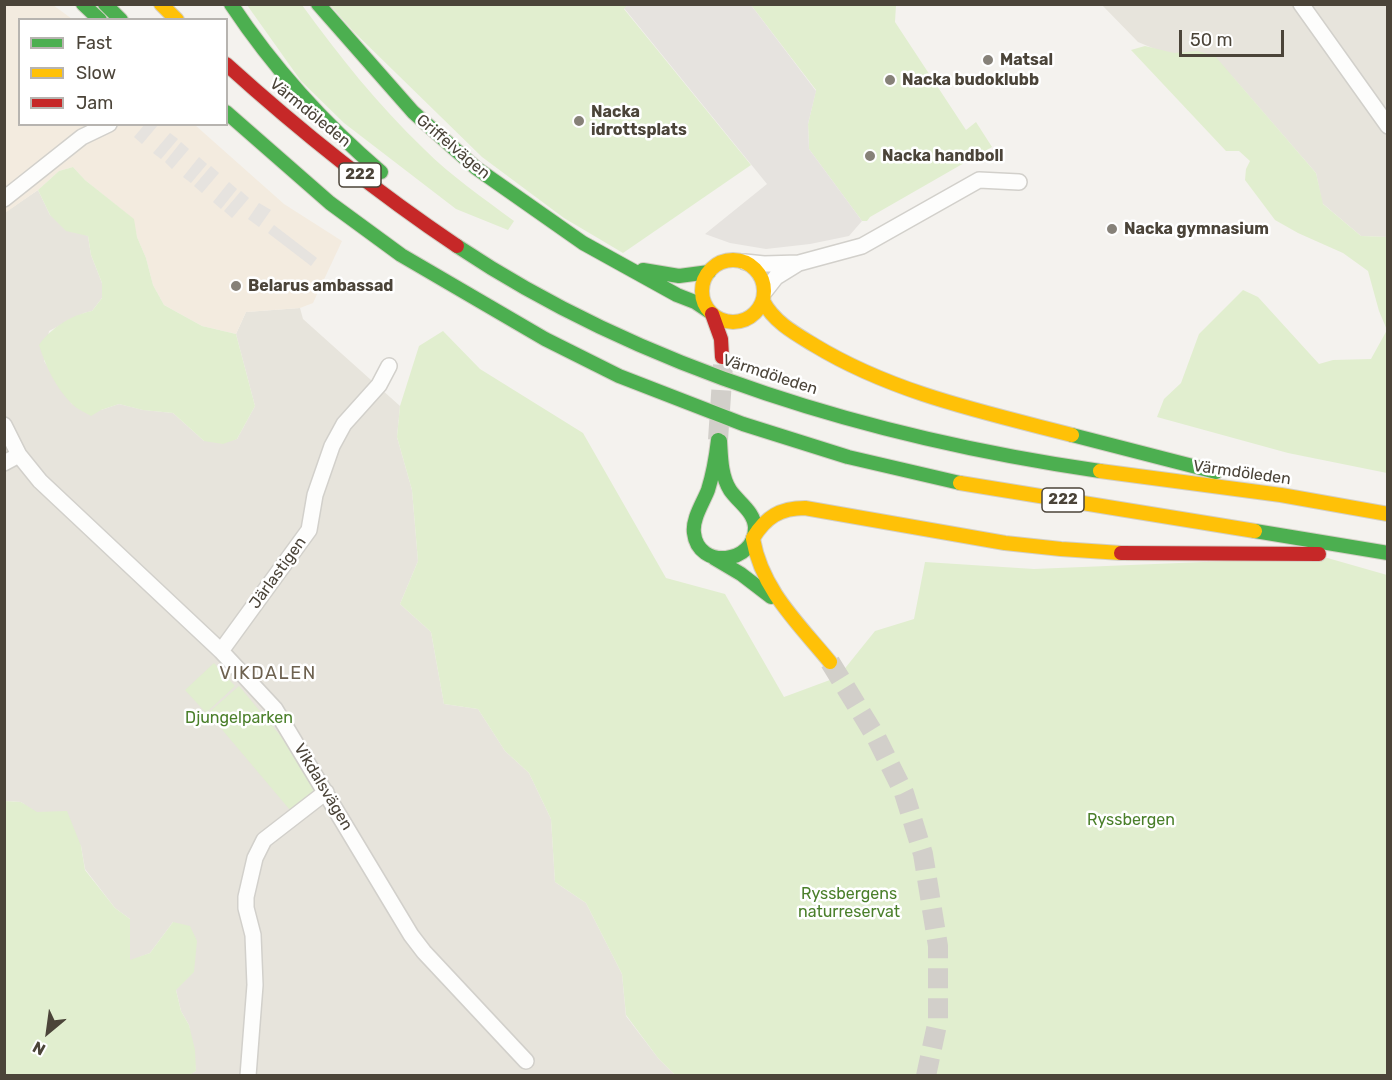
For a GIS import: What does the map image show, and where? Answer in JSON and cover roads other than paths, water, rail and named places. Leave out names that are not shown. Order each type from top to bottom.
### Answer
[{"type":"main road","points":[[83,4],[98,18]]},
{"type":"main road","points":[[105,4],[119,18]]},
{"type":"main road","points":[[160,4],[175,18]]},
{"type":"main road","points":[[231,4],[245,27],[304,99],[389,179]]},
{"type":"main road","name":"Griffelvägen","points":[[318,4],[399,98],[476,168],[559,228],[711,313]]},
{"type":"main road","name":"Värmdöleden","points":[[228,66],[297,127],[438,233],[503,274],[604,327],[703,371],[869,423],[1030,460],[1284,496],[1388,514]]},
{"type":"main road","name":"222","points":[[228,114],[330,203],[401,255],[545,339],[619,376],[743,424],[848,457],[944,480],[1388,554]]},
{"type":"main road","points":[[227,126],[330,203]]},
{"type":"main road","points":[[415,200],[503,274]]},
{"type":"main road","name":"Griffelvägen","points":[[614,260],[652,273],[679,276],[709,272]]},
{"type":"main road","points":[[764,296],[756,312],[744,321],[725,358],[721,339],[703,298],[702,289],[709,272],[720,263],[729,260],[745,262],[759,273],[764,296],[774,318],[810,344],[847,365],[900,389],[985,414],[1359,509]]},
{"type":"main road","points":[[711,313],[726,321],[744,321]]},
{"type":"main road","points":[[792,616],[755,583],[711,556],[695,540],[694,531],[709,486],[719,440],[721,464],[726,482],[752,517],[755,531],[753,539],[755,556],[764,576],[792,616],[830,662]]},
{"type":"main road","points":[[711,556],[721,559],[736,557],[747,549],[766,519],[779,511],[796,508],[861,517],[979,539],[1067,550],[1197,554],[1388,554]]},
{"type":"street","points":[[1301,4],[1388,126]]},
{"type":"street","points":[[4,199],[81,137],[105,126]]},
{"type":"street","points":[[745,262],[764,264],[799,262],[861,246],[979,180],[1019,182]]},
{"type":"street","points":[[764,296],[777,277],[799,262]]},
{"type":"street","name":"Järlastigen","points":[[220,651],[309,530],[315,495],[332,446],[344,424],[379,385],[388,366]]},
{"type":"street","name":"Vikdalsvägen","points":[[4,424],[19,455],[40,481],[220,651],[275,709],[411,935],[424,952],[526,1061]]},
{"type":"street","points":[[4,463],[19,455]]},
{"type":"street","points":[[248,1076],[255,984],[253,935],[246,908],[246,897],[255,858],[264,840],[326,792]]},
{"type":"tunnel","points":[[718,440],[723,365]]},
{"type":"tunnel","points":[[830,662],[876,737],[904,793],[923,854],[938,946],[938,1020],[926,1076]]},
{"type":"place","name":"Matsal","points":[[988,60]]},
{"type":"place","name":"Nacka budoklubb","points":[[890,80]]},
{"type":"place","name":"Nacka idrottsplats","points":[[579,121]]},
{"type":"place","name":"Nacka handboll","points":[[870,156]]},
{"type":"place","name":"Nacka gymnasium","points":[[1112,229]]},
{"type":"place","name":"Belarus ambassad","points":[[236,286]]},
{"type":"district","name":"VIKDALEN","points":[[268,674]]},
{"type":"park label","name":"Djungelparken","points":[[239,718]]},
{"type":"park label","name":"Ryssbergen","points":[[1131,820]]},
{"type":"park label","name":"Ryssbergens naturreservat","points":[[849,903]]}]
